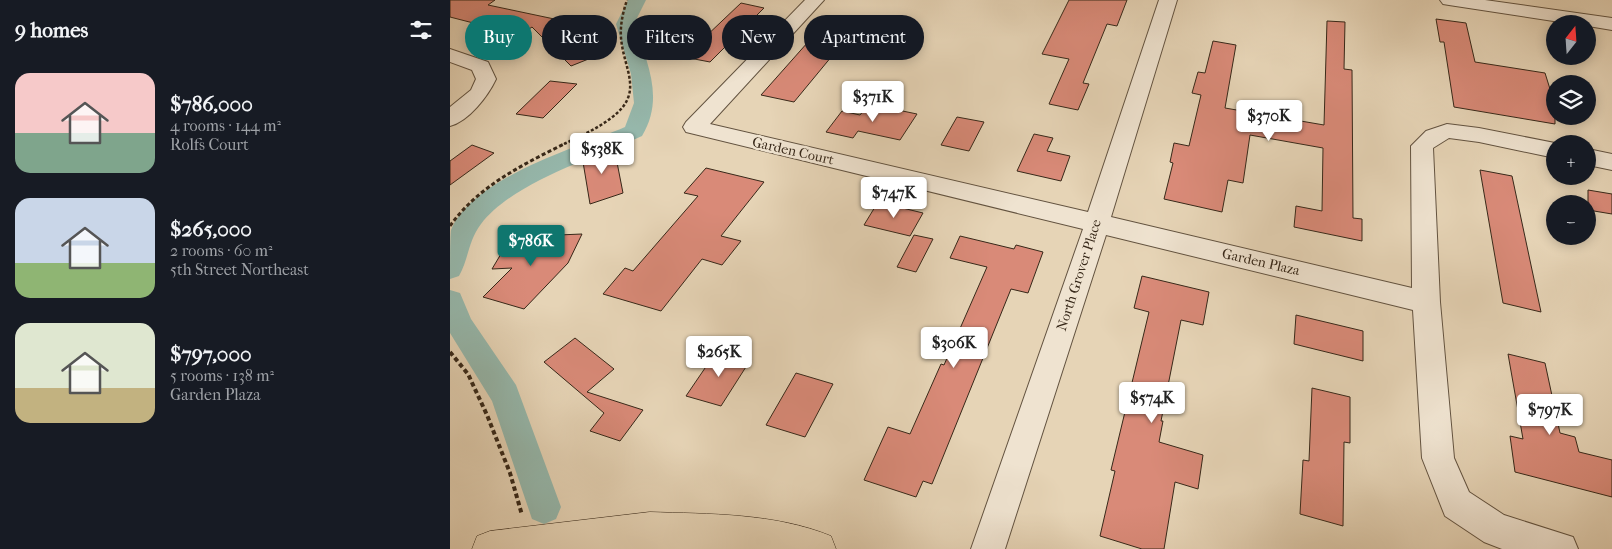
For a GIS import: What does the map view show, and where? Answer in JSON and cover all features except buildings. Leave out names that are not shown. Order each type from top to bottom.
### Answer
[{"type":"main road","points":[[490,549],[650,530],[716,532],[772,539],[818,549]]},
{"type":"street","name":"Garden Court","points":[[815,0],[694,127],[1097,223]]},
{"type":"street","name":"North Grover Place","points":[[988,549],[1097,223],[1168,0]]},
{"type":"street","points":[[1449,0],[1612,24]]},
{"type":"street","points":[[450,55],[481,66],[486,80],[479,93],[450,119]]},
{"type":"street","points":[[1546,148],[1479,135],[1447,131],[1434,136],[1422,146],[1426,302],[1438,458],[1457,504],[1496,530],[1561,549]]},
{"type":"street","points":[[1596,159],[1612,162]]},
{"type":"street","name":"Garden Plaza","points":[[1097,223],[1426,302]]},
{"type":"path","points":[[450,226],[465,205],[511,174],[601,126],[622,109],[631,95],[630,81],[620,36],[622,13],[627,0]]},
{"type":"path","points":[[450,352],[468,374],[487,416],[510,473],[530,544]]},
{"type":"waterway","points":[[450,269],[457,240],[473,216],[495,196],[521,180],[550,166],[634,131],[644,103],[641,74],[625,24],[637,0]]},
{"type":"waterway","points":[[450,301],[460,325],[505,395],[544,507]]}]
